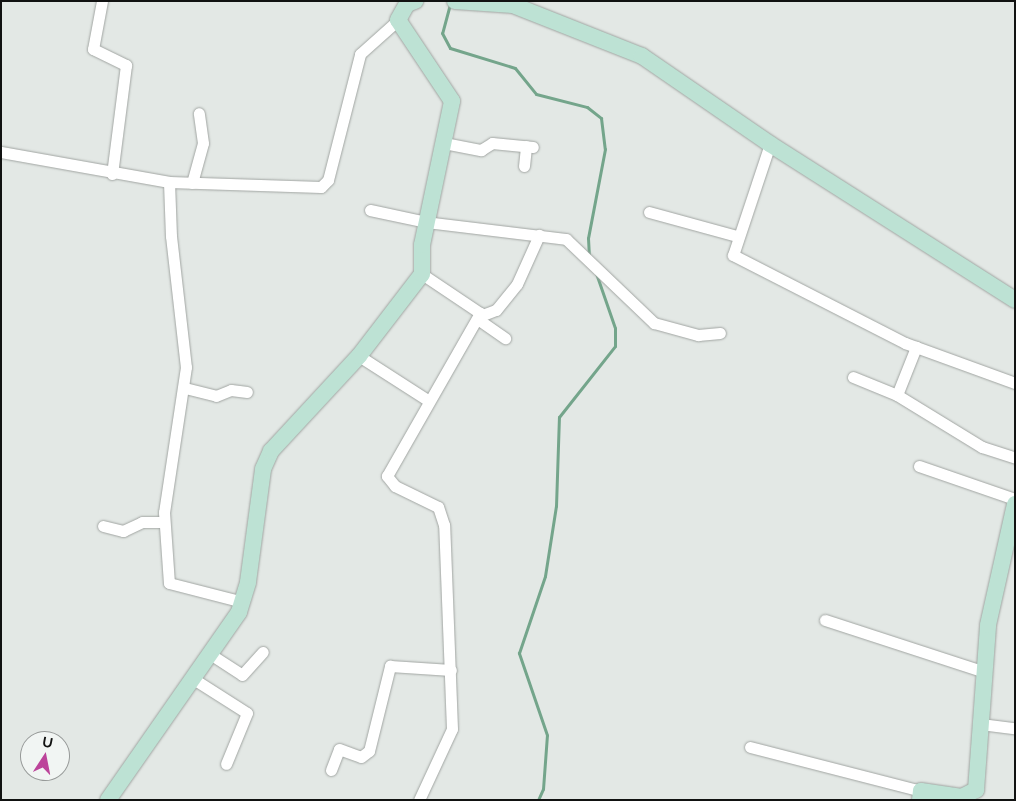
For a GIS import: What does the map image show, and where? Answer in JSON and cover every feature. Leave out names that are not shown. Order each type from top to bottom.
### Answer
[{"type":"street","points":[[102,1],[93,50],[126,65],[112,174]]},
{"type":"street","points":[[1,152],[112,174],[170,182],[321,187],[328,180],[360,54],[398,20],[407,4],[415,1]]},
{"type":"street","points":[[455,1],[513,3],[642,56],[770,144],[1015,300]]},
{"type":"street","points":[[108,800],[210,654],[243,602],[267,459],[359,356],[422,274],[426,222],[444,143],[451,96],[398,20]]},
{"type":"street","points":[[192,183],[203,143],[199,113]]},
{"type":"street","points":[[444,143],[480,150],[492,143],[530,147],[524,166]]},
{"type":"street","points":[[770,144],[731,251],[744,262],[916,347],[1015,383]]},
{"type":"street","points":[[170,182],[171,236],[186,340],[184,388],[164,522],[170,584],[243,602]]},
{"type":"street","points":[[370,210],[426,222],[539,234],[573,244],[654,323],[698,335],[720,333]]},
{"type":"street","points":[[649,212],[737,236]]},
{"type":"street","points":[[419,800],[452,729],[451,670],[442,512],[395,486],[387,476],[479,318],[496,310],[517,284],[539,234]]},
{"type":"street","points":[[422,274],[476,308],[479,318],[505,338]]},
{"type":"street","points":[[898,396],[916,347]]},
{"type":"street","points":[[359,356],[430,401]]},
{"type":"street","points":[[853,377],[898,396],[955,433],[1015,458]]},
{"type":"street","points":[[184,388],[216,396],[232,390],[247,392]]},
{"type":"street","points":[[919,466],[1015,499]]},
{"type":"street","points":[[750,747],[920,796],[972,795],[980,724],[982,671],[1015,504]]},
{"type":"street","points":[[103,526],[123,531],[142,522],[164,522]]},
{"type":"street","points":[[825,620],[982,671]]},
{"type":"street","points":[[210,654],[242,675],[263,652]]},
{"type":"street","points":[[331,770],[339,749],[361,757],[368,751],[390,666],[451,670]]},
{"type":"street","points":[[192,678],[247,714],[226,764]]},
{"type":"street","points":[[980,724],[1015,728]]},
{"type":"waterway","points":[[450,4],[442,33],[450,48],[515,68],[536,94],[587,107],[601,118],[605,149],[588,238],[589,256]]},
{"type":"waterway","points":[[538,800],[543,789],[547,735],[519,653],[545,576],[556,506],[559,417],[615,346],[615,328],[596,273]]}]
